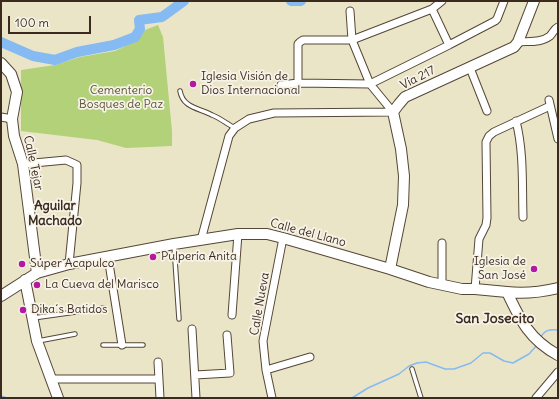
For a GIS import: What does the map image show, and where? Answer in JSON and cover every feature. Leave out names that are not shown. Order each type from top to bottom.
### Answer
[{"type":"main road","points":[[518,42],[534,1]]},
{"type":"main road","name":"Vía 217","points":[[393,112],[406,97],[514,47],[518,42]]},
{"type":"main road","name":"Calle Tejar","points":[[1,63],[11,74],[17,92],[12,119],[14,136],[22,164],[37,273]]},
{"type":"main road","points":[[390,269],[403,205],[404,176],[401,149],[393,112]]},
{"type":"main road","name":"Calle del Llano","points":[[1,296],[37,273],[69,264],[174,244],[238,234],[267,234],[390,269],[429,282],[462,289],[475,288],[522,294],[558,288]]},
{"type":"main road","points":[[25,280],[37,341],[58,398]]},
{"type":"main road","points":[[507,292],[527,330],[558,355]]},
{"type":"street","points":[[298,83],[298,44],[303,40],[352,40],[432,9],[442,1]]},
{"type":"street","points":[[281,85],[298,83],[370,84],[449,45],[497,19],[504,1]]},
{"type":"street","points":[[432,9],[449,45]]},
{"type":"street","points":[[350,11],[352,40],[370,84],[393,112]]},
{"type":"street","points":[[518,42],[542,41],[551,35],[558,27]]},
{"type":"street","points":[[470,68],[487,111]]},
{"type":"street","points":[[475,288],[479,239],[486,225],[487,218],[486,142],[489,136],[550,103],[558,139]]},
{"type":"street","points":[[201,240],[229,136],[235,128],[249,119],[274,113],[393,112]]},
{"type":"street","points":[[1,118],[12,119]]},
{"type":"street","points":[[516,122],[520,135],[522,152],[523,217]]},
{"type":"street","points":[[22,164],[66,160],[77,165],[77,182],[69,264]]},
{"type":"street","points":[[232,315],[238,234]]},
{"type":"street","name":"Calle Nueva","points":[[272,398],[266,370],[263,341],[283,238]]},
{"type":"street","points":[[442,244],[442,285]]},
{"type":"street","points":[[108,257],[122,345]]},
{"type":"street","points":[[192,328],[196,398]]},
{"type":"street","points":[[195,375],[230,373],[227,335]]},
{"type":"street","points":[[266,370],[310,357]]},
{"type":"street","points":[[158,362],[160,398]]},
{"type":"street","points":[[536,398],[558,372]]},
{"type":"street","points":[[51,379],[159,379]]},
{"type":"lane","points":[[180,91],[181,97],[186,103],[214,115],[235,128]]},
{"type":"lane","points":[[174,244],[179,319]]},
{"type":"lane","points":[[32,318],[104,308]]},
{"type":"lane","points":[[37,341],[76,334]]},
{"type":"lane","points":[[103,345],[143,345]]},
{"type":"lane","points":[[412,369],[421,398]]},
{"type":"green space","name":"Cementerio Bosques de Paz","points":[[158,25],[163,37],[172,131],[172,146],[126,148],[97,140],[21,131],[21,70],[55,65],[80,57],[115,51],[138,40],[145,30]]},
{"type":"waterway","points":[[1,42],[33,56],[55,60],[77,52],[114,45],[135,37],[140,29],[139,20],[162,17],[184,1]]},
{"type":"waterway","points":[[291,1],[301,1]]},
{"type":"waterway","points":[[540,338],[548,331],[558,330]]},
{"type":"waterway","points":[[352,398],[368,388],[399,374],[409,366],[417,363],[426,362],[445,369],[454,369],[471,363],[483,353],[490,353],[504,361],[513,363],[529,354],[537,345]]},
{"type":"waterway","points":[[1,396],[7,398]]},
{"type":"place","name":"Iglesia Visión de Dios Internacional","points":[[193,84]]},
{"type":"place","name":"Pulpería Anita","points":[[153,257]]},
{"type":"place","name":"Súper Acapulco","points":[[22,264]]},
{"type":"place","name":"Iglesia de San José","points":[[534,269]]},
{"type":"place","name":"La Cueva del Marisco","points":[[37,285]]},
{"type":"place","name":"Dika´s Batidos","points":[[23,310]]},
{"type":"district","name":"Aguilar Machado","points":[[55,214]]},
{"type":"district","name":"San Josecito","points":[[495,319]]}]
